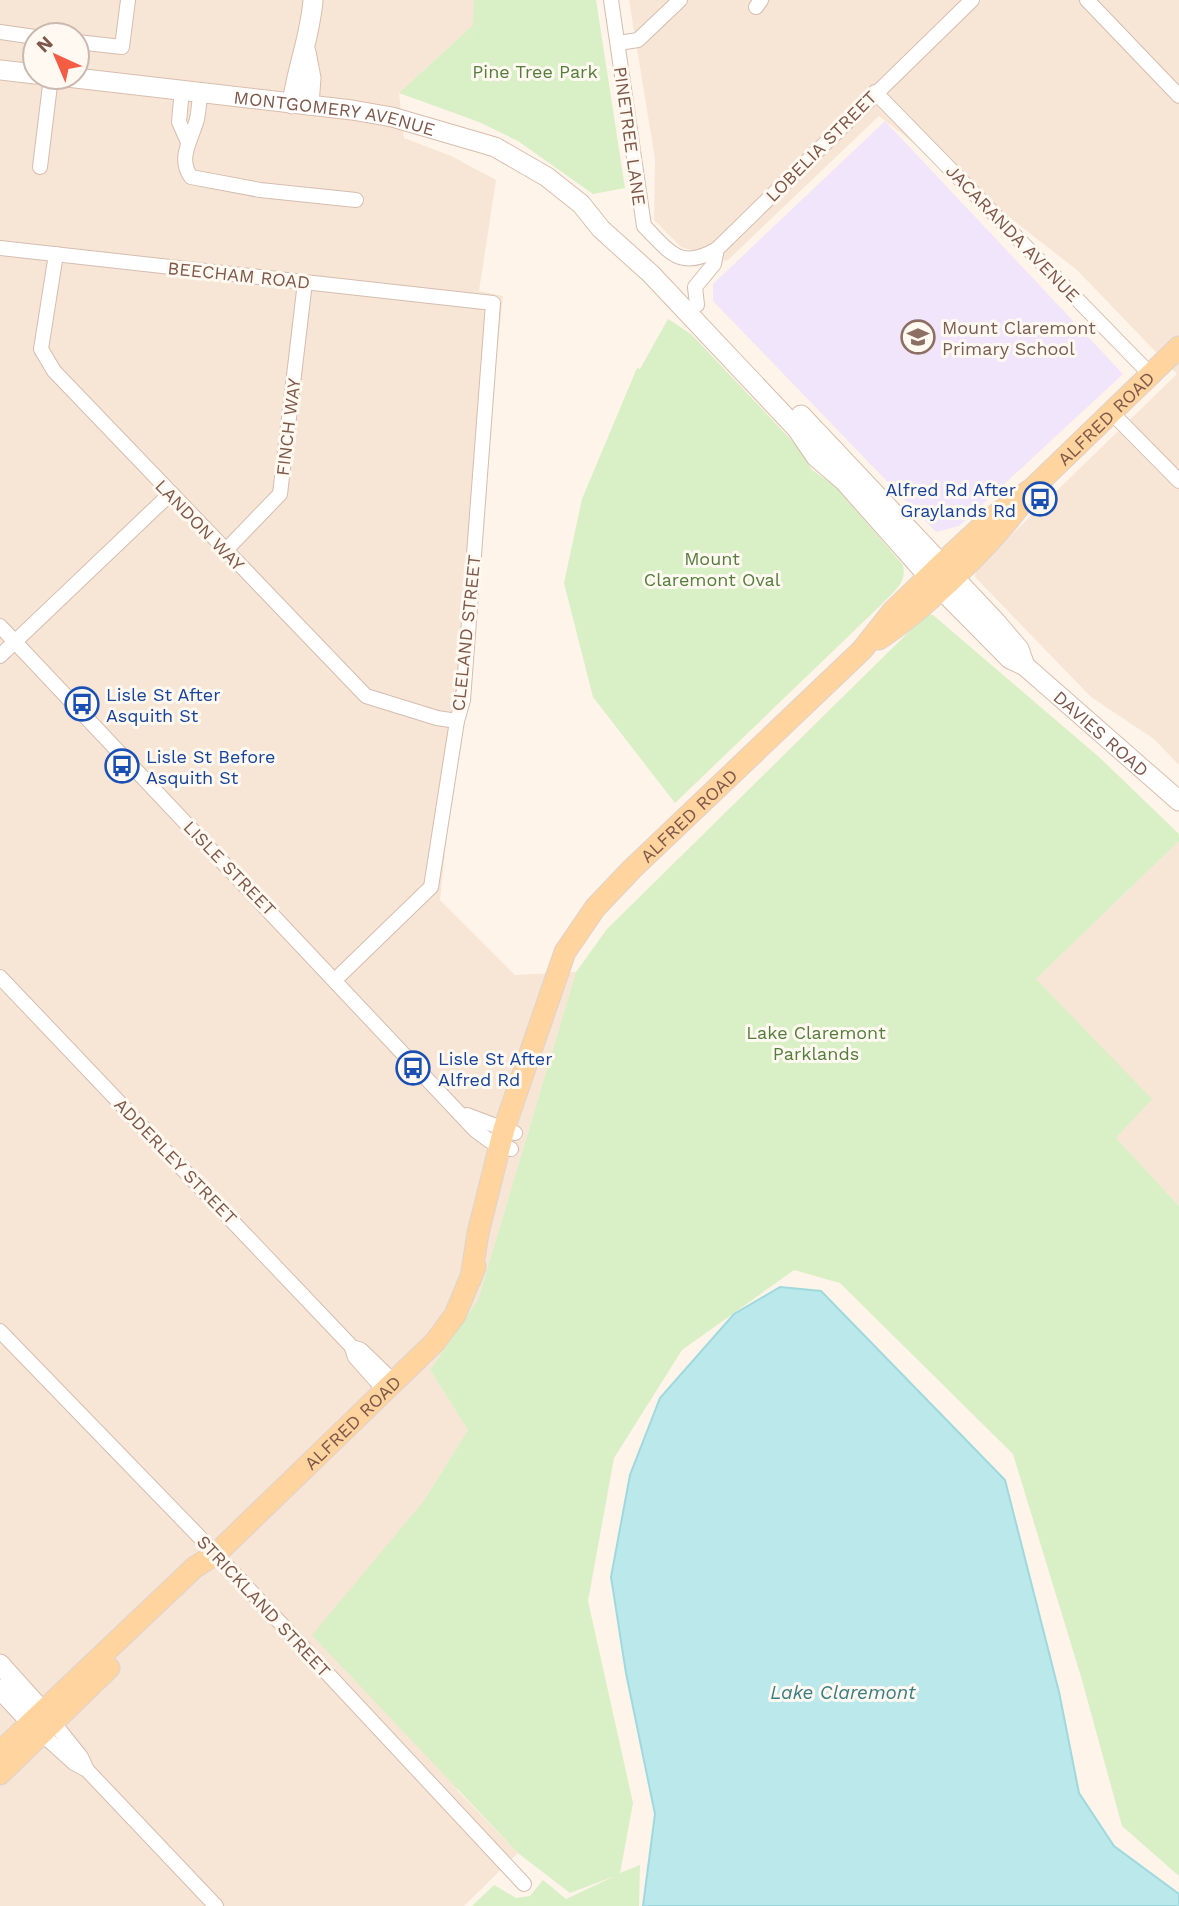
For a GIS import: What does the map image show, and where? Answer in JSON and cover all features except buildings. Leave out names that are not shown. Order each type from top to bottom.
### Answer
[{"type":"main road","name":"ALFRED ROAD","points":[[0,1752],[43,1722],[203,1575],[216,1554],[391,1388],[435,1342],[455,1315],[471,1278],[507,1139],[547,1003],[565,952],[595,908],[632,869],[862,650],[893,611],[1001,530],[1033,488],[1179,347]]},
{"type":"main road","name":"ALFRED ROAD","points":[[0,1774],[43,1722]]},
{"type":"street","points":[[91,44],[122,47],[128,0]]},
{"type":"street","points":[[301,104],[296,76],[306,51],[313,0]]},
{"type":"street","name":"PINETREE LANE","points":[[611,0],[638,203],[644,226],[681,259],[705,256],[717,249]]},
{"type":"street","points":[[618,43],[638,40],[680,0]]},
{"type":"street","name":"LOBELIA STREET","points":[[700,313],[695,287],[714,264],[717,249],[972,0]]},
{"type":"street","points":[[1087,0],[1179,96]]},
{"type":"street","points":[[0,32],[21,35]]},
{"type":"street","points":[[0,70],[21,72]]},
{"type":"street","name":"MONTGOMERY AVENUE","points":[[91,80],[392,117],[495,147],[547,177],[581,204],[604,216],[623,231],[700,313],[797,429],[816,457],[941,576]]},
{"type":"street","points":[[191,90],[179,122],[187,140],[186,168],[196,181],[356,200]]},
{"type":"street","points":[[40,167],[49,91]]},
{"type":"street","name":"JACARANDA AVENUE","points":[[875,92],[1150,374]]},
{"type":"street","name":"BEECHAM ROAD","points":[[0,248],[477,302]]},
{"type":"street","name":"LANDON WAY","points":[[56,254],[41,349],[54,371],[366,696],[437,718],[457,721]]},
{"type":"street","name":"FINCH WAY","points":[[225,551],[280,494],[305,282]]},
{"type":"street","name":"CLELAND STREET","points":[[336,979],[431,887],[457,721],[463,700],[493,303],[477,302]]},
{"type":"street","points":[[1111,412],[1179,481]]},
{"type":"street","points":[[0,656],[170,494]]},
{"type":"street","name":"DAVIES ROAD","points":[[941,576],[1019,649],[1025,666],[1179,801]]},
{"type":"street","name":"LISLE STREET","points":[[0,626],[336,979],[475,1130],[507,1139]]},
{"type":"street","name":"ADDERLEY STREET","points":[[0,977],[352,1347],[361,1350],[391,1388]]},
{"type":"street","name":"STRICKLAND STREET","points":[[0,1331],[216,1554],[524,1884]]},
{"type":"street","points":[[0,1664],[43,1722]]},
{"type":"street","points":[[0,1689],[43,1722],[81,1757],[87,1770],[216,1906]]},
{"type":"shaded area","points":[[0,0],[474,0],[474,24],[399,93],[404,138],[451,156],[496,180],[479,291],[503,296],[440,900],[515,975],[576,972],[478,1300],[430,1370],[468,1430],[423,1502],[457,1790],[518,1853],[464,1906],[0,1906]]},
{"type":"shaded area","points":[[629,0],[1179,0],[1179,765],[1154,739],[1091,697],[975,577],[976,569],[1177,374],[1077,270],[879,116],[727,261],[681,247],[654,220],[655,159]]},
{"type":"shaded area","name":"Mount Claremont Primary School","points":[[885,121],[1123,374],[959,526],[936,532],[713,301],[713,284]]},
{"type":"shaded area","points":[[1179,841],[1179,1206],[1116,1138],[1151,1099],[1036,979]]},
{"type":"green space","name":"Pine Tree Park","points":[[474,0],[596,0],[625,188],[593,194],[518,141],[479,122],[399,93],[473,25]]},
{"type":"green space","name":"Mount Claremont Oval","points":[[668,319],[691,334],[799,448],[812,470],[835,486],[903,565],[904,571],[899,586],[883,603],[675,803],[593,697],[564,583],[582,499],[637,368],[640,369]]},
{"type":"green space","name":"Lake Claremont Parklands","points":[[927,614],[933,615],[1099,757],[1179,834],[1179,841],[1036,979],[1152,1099],[1116,1138],[1179,1206],[1179,1876],[1122,1826],[1082,1680],[1013,1454],[840,1283],[794,1270],[682,1350],[614,1458],[588,1601],[633,1803],[620,1873],[640,1865],[639,1906],[472,1906],[494,1885],[516,1898],[530,1896],[543,1880],[566,1899],[615,1876],[570,1893],[518,1853],[312,1635],[423,1502],[468,1430],[430,1370],[478,1300],[576,972],[607,929]]},
{"type":"water","name":"Lake Claremont","points":[[780,1287],[821,1291],[1005,1480],[1059,1692],[1079,1793],[1114,1846],[1179,1894],[1179,1906],[643,1906],[655,1814],[626,1673],[611,1577],[630,1475],[660,1398],[734,1314]]},
{"type":"place","name":"Mount Claremont Primary School","points":[[918,337]]},
{"type":"place","name":"Alfred Rd After Graylands Rd","points":[[1040,499]]},
{"type":"place","name":"Lisle St After Asquith St","points":[[82,704]]},
{"type":"place","name":"Lisle St Before Asquith St","points":[[122,766]]},
{"type":"place","name":"Lisle St After Alfred Rd","points":[[413,1068]]}]
